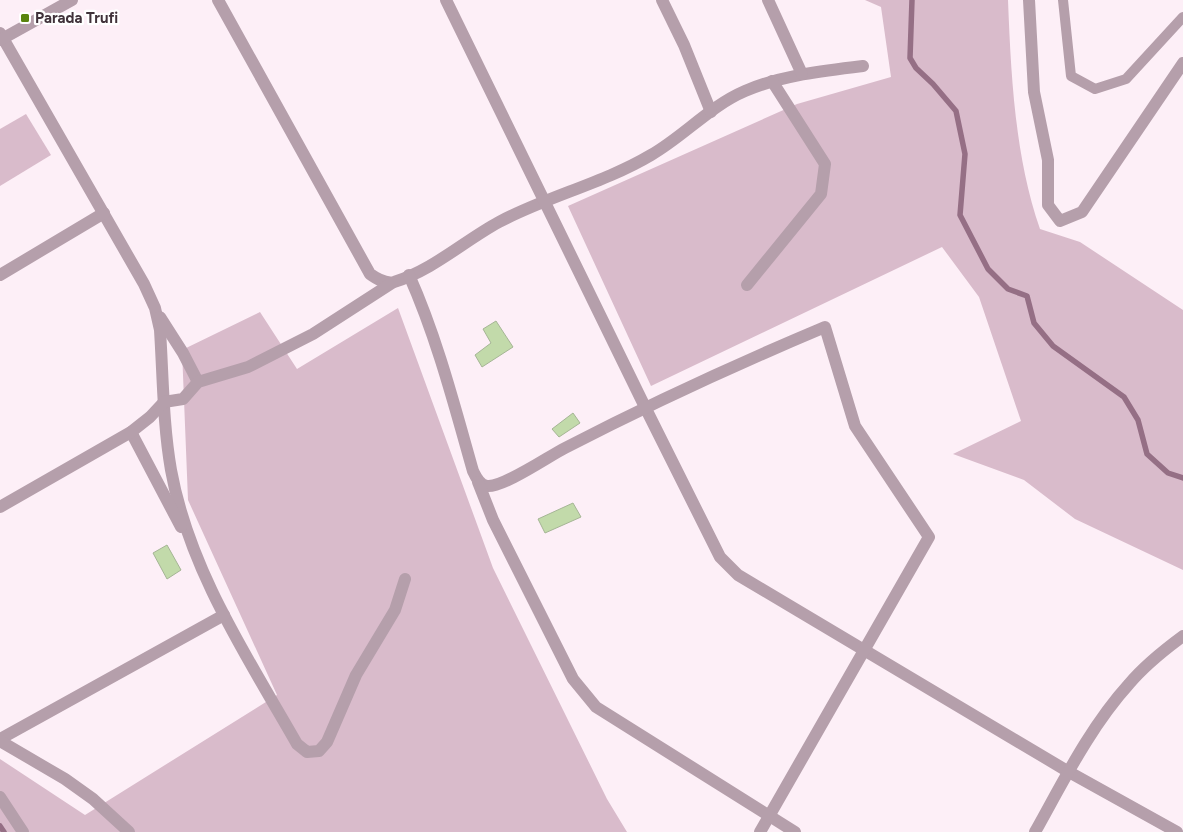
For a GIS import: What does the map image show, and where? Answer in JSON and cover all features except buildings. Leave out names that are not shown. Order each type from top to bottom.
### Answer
[{"type":"street","points":[[72,0],[1,37],[104,213],[144,284],[155,308],[183,353],[198,382]]},
{"type":"street","points":[[218,0],[370,274],[380,281],[392,282]]},
{"type":"street","points":[[446,0],[720,556],[738,576],[1069,772],[1177,832]]},
{"type":"street","points":[[662,0],[684,45],[710,112]]},
{"type":"street","points":[[768,0],[802,74]]},
{"type":"street","points":[[1029,0],[1034,92],[1048,160],[1048,205],[1060,221],[1082,212],[1183,64]]},
{"type":"street","points":[[0,507],[131,432],[150,417],[164,402],[184,400],[198,382],[248,367],[314,334],[392,282],[431,265],[498,223],[544,200],[651,156],[676,140],[710,112],[743,92],[772,81],[802,74],[863,66]]},
{"type":"street","points":[[747,285],[821,194],[825,164],[772,81]]},
{"type":"street","points":[[0,275],[104,213]]},
{"type":"street","points":[[409,275],[423,307],[449,384],[472,470],[493,520],[573,679],[596,707],[795,832]]},
{"type":"street","points":[[155,308],[160,330],[164,402],[171,471],[198,559]]},
{"type":"street","points":[[478,482],[487,486],[502,483],[564,448],[715,374],[825,327],[855,426],[929,537],[760,832]]},
{"type":"street","points":[[131,432],[198,559],[224,615],[297,744],[307,752],[319,751],[327,742],[356,675],[396,610],[405,579]]},
{"type":"street","points":[[129,832],[93,799],[65,779],[0,740],[224,615]]},
{"type":"street","points":[[1035,832],[1100,722],[1129,683],[1183,636]]},
{"type":"street","points":[[0,797],[23,832]]},
{"type":"lane","points":[[1063,0],[1071,76],[1095,89],[1126,79],[1183,18]]},
{"type":"shaded area","points":[[865,0],[1008,0],[1013,87],[1020,145],[1025,174],[1040,229],[1080,242],[1183,310],[1183,570],[1075,519],[1024,480],[953,454],[1021,421],[979,297],[942,247],[651,386],[568,206],[797,104],[891,77],[881,7]]},
{"type":"shaded area","points":[[26,114],[51,155],[0,186],[0,129]]},
{"type":"shaded area","points":[[398,308],[493,568],[607,799],[627,832],[0,832],[0,759],[85,815],[277,695],[188,500],[182,350],[260,312],[297,369]]},
{"type":"waterway","points":[[912,0],[910,58],[916,68],[933,84],[956,111],[965,154],[960,215],[988,269],[1008,289],[1027,296],[1034,323],[1053,346],[1124,397],[1138,420],[1147,454],[1168,473],[1183,478]]},
{"type":"waterway","points":[[0,826],[4,832]]},
{"type":"place","name":"Parada Trufi","points":[[25,18]]}]
